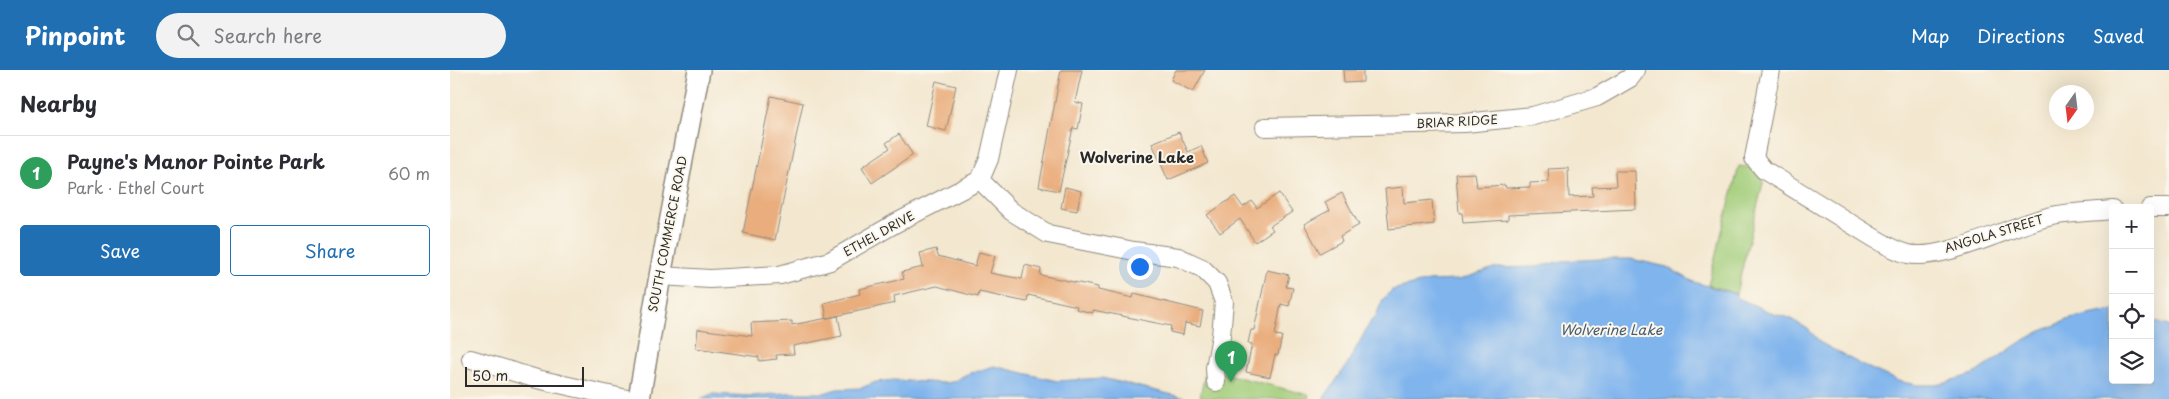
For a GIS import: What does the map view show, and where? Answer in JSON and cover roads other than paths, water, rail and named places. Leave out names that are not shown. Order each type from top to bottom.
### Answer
[{"type":"street","name":"SOUTH COMMERCE ROAD","points":[[639,399],[699,70]]},
{"type":"street","points":[[1009,70],[989,159],[980,180],[1011,211],[1048,234],[1134,251],[1178,257],[1202,268],[1217,283],[1224,302],[1221,336],[1214,368],[1216,382]]},
{"type":"street","name":"BRIAR RIDGE","points":[[1265,127],[1465,123],[1533,116],[1597,97],[1630,78],[1636,70]]},
{"type":"street","name":"ANGOLA STREET","points":[[1771,70],[1754,158],[1764,170],[1874,238],[1908,254],[1922,255],[1947,250],[2051,216],[2109,210]]},
{"type":"street","name":"ETHEL DRIVE","points":[[660,276],[710,279],[780,275],[830,261],[896,223],[980,180]]},
{"type":"street","points":[[2154,208],[2169,208]]},
{"type":"street","points":[[471,359],[537,379],[627,399]]},
{"type":"water","name":"Wolverine Lake","points":[[1631,259],[1667,267],[1694,282],[1736,294],[1736,297],[1774,314],[1789,318],[1808,329],[1821,343],[1862,365],[1898,381],[1917,385],[1935,385],[1974,374],[2019,343],[2039,332],[2070,319],[2109,311],[2109,384],[2154,384],[2154,321],[2169,326],[2169,399],[1323,399],[1345,368],[1371,321],[1375,318],[1383,299],[1392,290],[1428,281],[1459,280],[1494,268],[1537,267],[1562,261]]},
{"type":"water","points":[[994,366],[1057,381],[1102,378],[1190,399],[700,399],[712,394],[752,396],[784,393],[824,393],[837,389],[861,388],[876,382],[893,380],[944,383],[952,382],[967,374]]},
{"type":"place","name":"Payne's Manor Pointe Park","points":[[1231,382]]},
{"type":"district","name":"Wolverine Lake","points":[[1137,158]]}]
